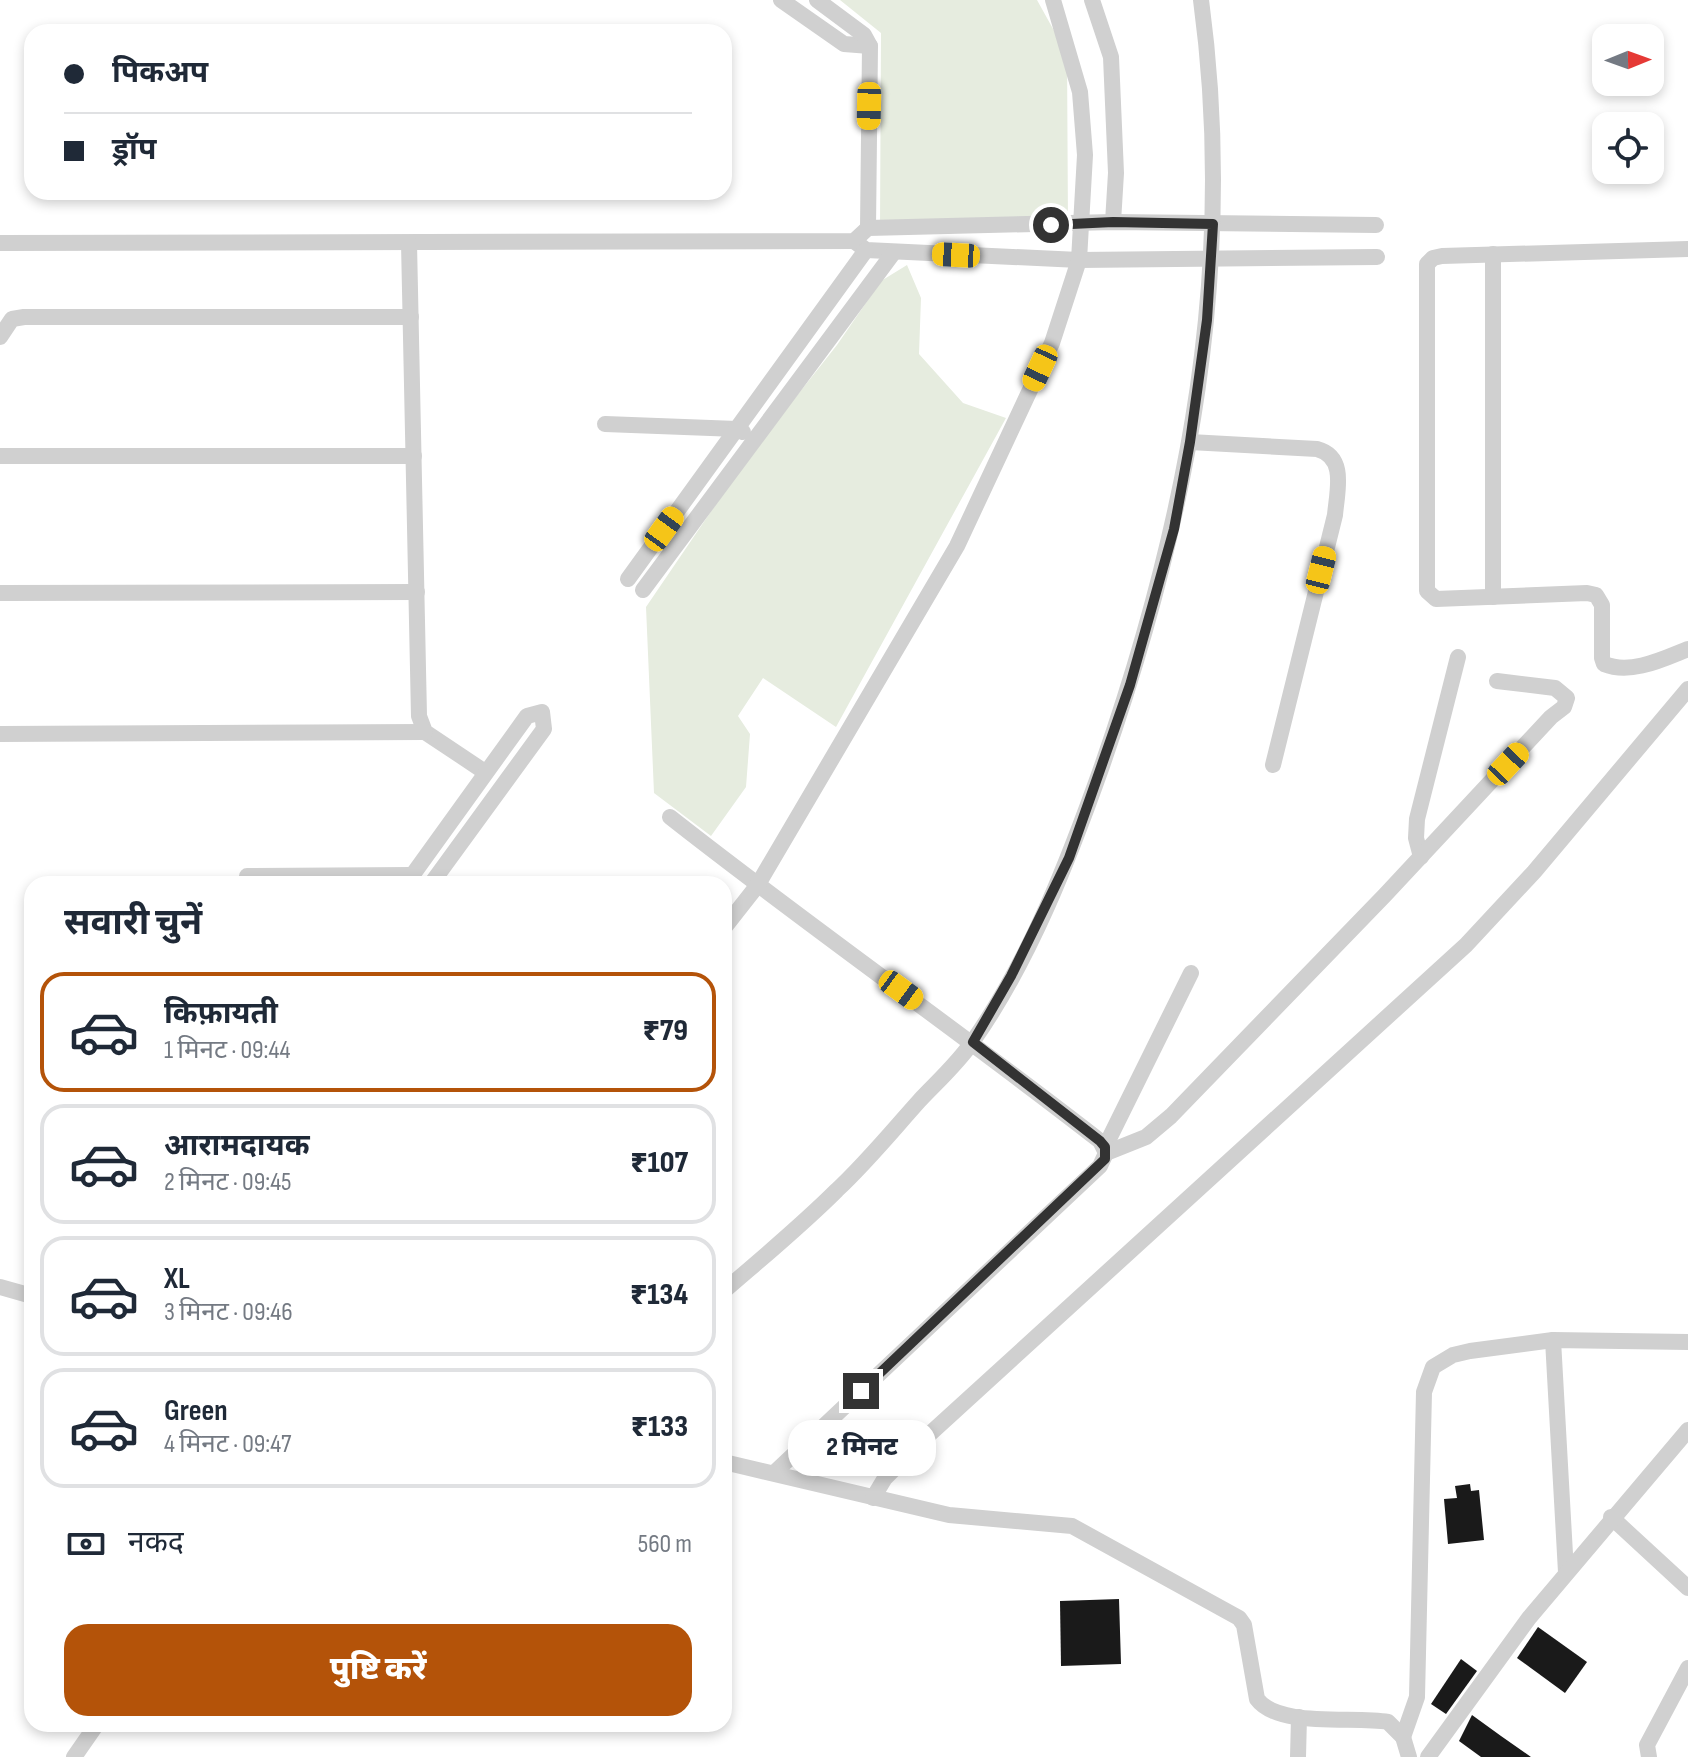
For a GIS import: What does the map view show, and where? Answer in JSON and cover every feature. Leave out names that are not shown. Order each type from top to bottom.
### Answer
[{"type":"street","points":[[781,0],[844,44],[870,46]]},
{"type":"street","points":[[628,579],[737,429],[860,246],[868,228],[870,46],[864,35],[817,0]]},
{"type":"street","points":[[732,918],[757,886],[957,546],[1052,343],[1079,260],[1085,155],[1080,92],[1053,0]]},
{"type":"street","points":[[1092,0],[1111,57],[1116,173],[1113,222]]},
{"type":"street","points":[[732,1284],[835,1193],[973,1042],[1011,976],[1069,858],[1130,685],[1174,529],[1190,442],[1207,320],[1215,189],[1210,69],[1201,0]]},
{"type":"street","points":[[868,228],[1113,222],[1376,225]]},
{"type":"street","points":[[0,243],[860,246],[894,252],[1079,260],[1377,257]]},
{"type":"street","points":[[409,243],[419,716],[425,732]]},
{"type":"street","points":[[1688,249],[1442,256],[1433,258],[1427,264],[1427,591],[1436,599],[1596,595],[1602,605],[1602,658],[1604,664],[1611,667],[1648,665],[1688,649]]},
{"type":"street","points":[[643,590],[894,252]]},
{"type":"street","points":[[1493,254],[1493,597]]},
{"type":"street","points":[[0,337],[12,319],[24,317],[411,317]]},
{"type":"street","points":[[605,424],[737,429],[755,439]]},
{"type":"street","points":[[1190,442],[1317,449],[1328,452],[1336,461],[1339,473],[1335,515],[1273,765]]},
{"type":"street","points":[[0,456],[414,456]]},
{"type":"street","points":[[0,593],[417,592]]},
{"type":"street","points":[[1421,857],[1416,838],[1417,819],[1458,657]]},
{"type":"street","points":[[1106,1150],[1146,1137],[1171,1116],[1421,857],[1551,717],[1564,707],[1567,698],[1555,688],[1497,681]]},
{"type":"street","points":[[873,1498],[885,1478],[922,1441],[1466,945],[1534,872],[1688,689]]},
{"type":"street","points":[[412,876],[527,716],[542,712],[544,729],[437,876]]},
{"type":"street","points":[[0,734],[425,732],[485,772]]},
{"type":"street","points":[[670,817],[757,886],[973,1042],[1106,1150]]},
{"type":"street","points":[[774,1473],[1100,1166],[1191,973]]},
{"type":"street","points":[[0,1287],[24,1294]]},
{"type":"street","points":[[1553,1340],[1566,1572]]},
{"type":"street","points":[[1403,1737],[1417,1697],[1424,1392],[1433,1367],[1453,1355],[1553,1340],[1688,1342]]},
{"type":"street","points":[[1428,1757],[1566,1572],[1688,1430]]},
{"type":"street","points":[[732,1464],[962,1516],[1062,1523],[1084,1531],[1239,1618],[1244,1625],[1257,1699],[1271,1713],[1388,1722],[1403,1737],[1409,1757]]},
{"type":"street","points":[[1611,1517],[1688,1588]]},
{"type":"street","points":[[1649,1757],[1647,1745],[1688,1668]]},
{"type":"street","points":[[1298,1757],[1299,1717]]},
{"type":"street","points":[[74,1757],[91,1732]]},
{"type":"shaded area","points":[[840,0],[1037,0],[1067,54],[1068,227],[880,228],[881,33]]},
{"type":"shaded area","points":[[907,265],[921,298],[919,354],[963,403],[1006,418],[836,727],[763,678],[738,716],[750,734],[746,787],[711,836],[654,793],[646,607],[746,460],[837,345],[881,281]]},
{"type":"building","points":[[1470,1484],[1471,1491],[1479,1490],[1484,1540],[1448,1544],[1444,1499],[1457,1498],[1455,1486]]},
{"type":"building","points":[[1119,1599],[1121,1664],[1061,1666],[1060,1601]]},
{"type":"building","points":[[1538,1627],[1587,1662],[1565,1693],[1517,1658]]},
{"type":"building","points":[[1461,1659],[1477,1671],[1446,1714],[1431,1704]]},
{"type":"building","points":[[1472,1715],[1531,1757],[1481,1757],[1459,1741]]},
{"type":"route","points":[[861,1391],[1100,1166],[1106,1153],[1100,1141],[973,1042],[1011,976],[1069,858],[1130,685],[1174,529],[1190,442],[1207,320],[1213,224],[1113,222],[1051,225]]}]
